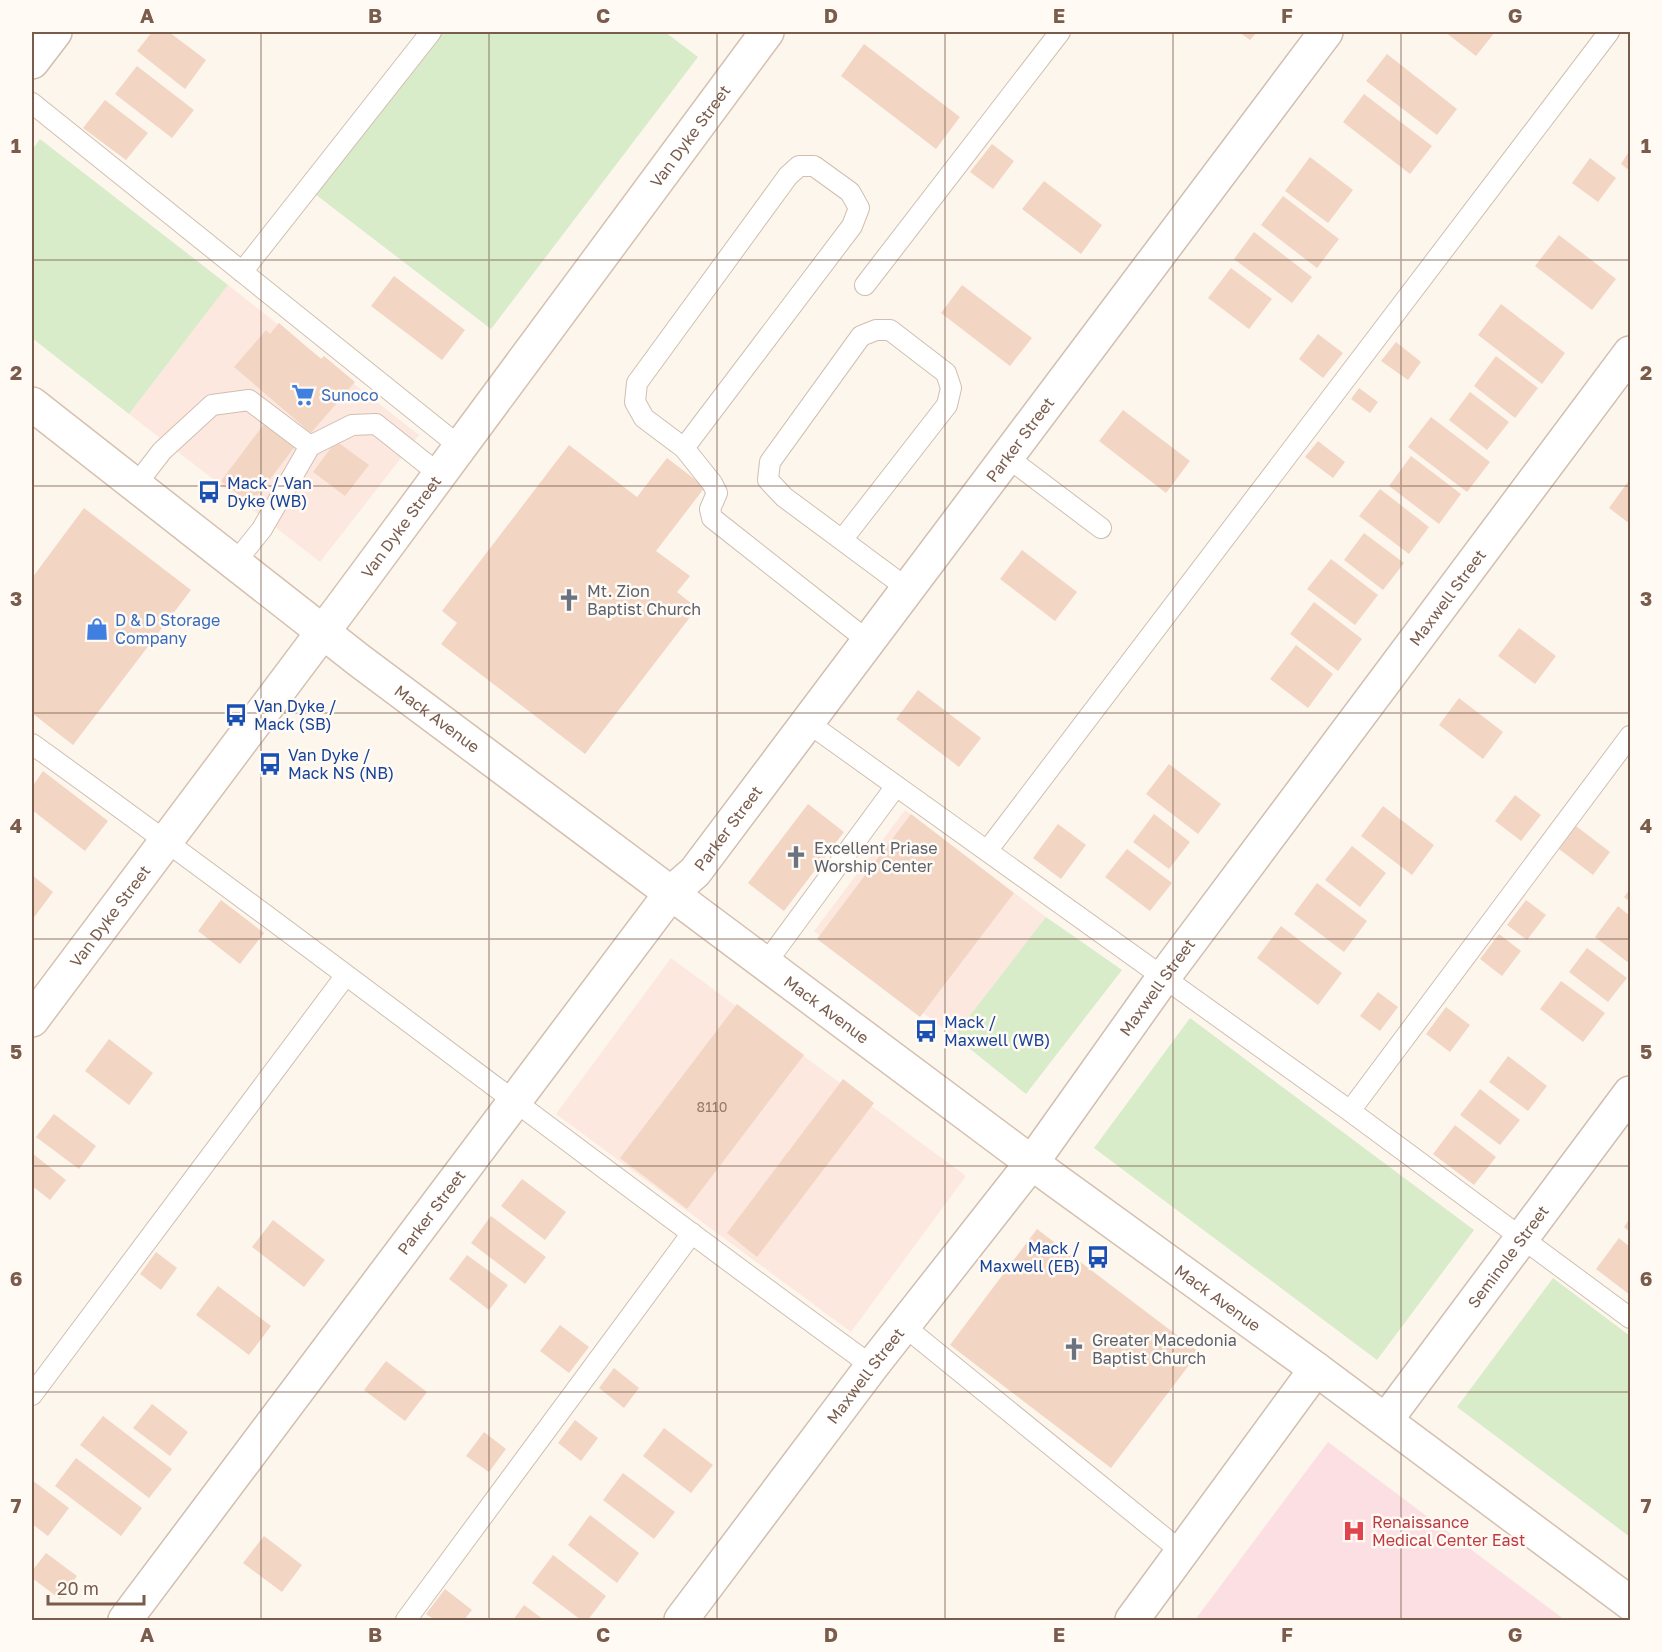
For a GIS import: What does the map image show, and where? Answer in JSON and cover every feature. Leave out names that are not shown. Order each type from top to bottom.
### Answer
[{"type":"street","points":[[32,62],[55,32]]},
{"type":"street","name":"Van Dyke Street","points":[[32,1020],[767,32]]},
{"type":"street","name":"Parker Street","points":[[125,1620],[671,893],[695,872],[1326,32]]},
{"type":"street","name":"Maxwell Street","points":[[681,1620],[872,1366],[1033,1161],[1163,978],[1630,353]]},
{"type":"street","name":"Mack Avenue","points":[[32,404],[322,633],[1033,1161],[1051,1177],[1386,1420],[1630,1603]]},
{"type":"street","name":"Seminole Street","points":[[1386,1420],[1630,1093]]},
{"type":"street","points":[[1132,1620],[1316,1369]]},
{"type":"lane","points":[[242,272],[431,32]]},
{"type":"lane","points":[[865,285],[1059,32]]},
{"type":"lane","points":[[987,851],[1609,32]]},
{"type":"lane","points":[[32,104],[459,446]]},
{"type":"lane","points":[[684,448],[852,226],[859,208],[850,192],[814,166],[799,166],[788,176],[637,383],[635,402],[644,418],[684,448],[712,483],[717,493],[710,509],[712,518],[868,641]]},
{"type":"lane","points":[[843,540],[947,405],[951,388],[946,373],[890,330],[876,330],[861,336],[770,462],[768,480],[784,496],[908,589]]},
{"type":"lane","points":[[135,486],[162,451],[212,405],[249,400],[310,446]]},
{"type":"lane","points":[[234,564],[262,529],[310,446],[352,425],[376,424],[439,474]]},
{"type":"lane","points":[[1007,457],[1101,528]]},
{"type":"lane","points":[[807,722],[1350,1111],[1630,1318]]},
{"type":"lane","points":[[1350,1111],[1630,736]]},
{"type":"lane","points":[[32,744],[166,840],[872,1366]]},
{"type":"lane","points":[[766,963],[896,786]]},
{"type":"lane","points":[[32,1395],[346,975]]},
{"type":"lane","points":[[406,1620],[692,1233]]},
{"type":"lane","points":[[904,1326],[1182,1552]]},
{"type":"shaded area","points":[[228,285],[419,435],[320,562],[129,414]]},
{"type":"shaded area","points":[[905,810],[1046,917],[954,1036],[814,931]]},
{"type":"shaded area","points":[[671,958],[966,1176],[851,1332],[556,1114]]},
{"type":"shaded area","name":"Renaissance Medical Center East","points":[[1328,1442],[1565,1620],[1195,1620]]},
{"type":"green space","points":[[439,32],[665,32],[698,57],[491,329],[315,194]]},
{"type":"green space","points":[[40,139],[228,285],[129,414],[32,338],[32,150]]},
{"type":"green space","points":[[1046,917],[1122,970],[1026,1094],[954,1036]]},
{"type":"green space","points":[[1190,1018],[1474,1230],[1377,1360],[1094,1148]]},
{"type":"green space","points":[[1553,1278],[1630,1336],[1630,1537],[1457,1407]]},
{"type":"building","points":[[152,32],[169,32],[206,60],[185,89],[137,51]]},
{"type":"building","points":[[1239,32],[1257,32],[1250,40]]},
{"type":"building","points":[[1445,32],[1495,32],[1476,56]]},
{"type":"building","points":[[864,44],[960,117],[936,149],[841,76]]},
{"type":"building","points":[[1387,54],[1457,109],[1437,135],[1366,81]]},
{"type":"building","points":[[137,66],[194,110],[172,138],[115,94]]},
{"type":"building","points":[[1364,94],[1432,146],[1410,174],[1343,122]]},
{"type":"building","points":[[105,100],[148,133],[126,160],[83,128]]},
{"type":"building","points":[[992,144],[1014,161],[993,189],[970,172]]},
{"type":"building","points":[[1630,150],[1630,171],[1621,164]]},
{"type":"building","points":[[1310,157],[1353,190],[1328,223],[1285,191]]},
{"type":"building","points":[[1590,158],[1616,178],[1598,202],[1572,183]]},
{"type":"building","points":[[1044,181],[1102,225],[1081,254],[1022,209]]},
{"type":"building","points":[[1283,196],[1339,239],[1317,268],[1261,225]]},
{"type":"building","points":[[1254,232],[1312,277],[1292,303],[1234,259]]},
{"type":"building","points":[[1559,235],[1616,279],[1592,310],[1535,266]]},
{"type":"building","points":[[1231,268],[1272,299],[1249,329],[1208,298]]},
{"type":"building","points":[[394,276],[465,330],[442,360],[371,306]]},
{"type":"building","points":[[962,285],[1032,338],[1010,366],[941,313]]},
{"type":"building","points":[[1501,304],[1565,353],[1542,384],[1478,335]]},
{"type":"building","points":[[279,323],[321,359],[324,356],[355,382],[311,433],[234,367],[266,330],[270,334]]},
{"type":"building","points":[[1318,334],[1343,353],[1323,378],[1299,359]]},
{"type":"building","points":[[1396,342],[1421,362],[1408,380],[1381,361]]},
{"type":"building","points":[[1496,356],[1538,388],[1515,418],[1474,386]]},
{"type":"building","points":[[1359,388],[1378,402],[1370,413],[1351,399]]},
{"type":"building","points":[[1470,392],[1509,422],[1487,450],[1449,420]]},
{"type":"building","points":[[1123,410],[1190,461],[1166,493],[1099,441]]},
{"type":"building","points":[[1431,417],[1490,462],[1467,492],[1408,447]]},
{"type":"building","points":[[267,420],[297,444],[251,504],[221,481]]},
{"type":"building","points":[[336,441],[369,465],[345,496],[313,472]]},
{"type":"building","points":[[1318,441],[1345,462],[1333,478],[1305,457]]},
{"type":"building","name":"Mt. Zion Baptist Church","points":[[569,445],[637,497],[667,458],[705,487],[656,551],[690,576],[677,592],[697,608],[585,754],[441,644],[457,623],[442,611]]},
{"type":"building","points":[[1411,456],[1461,494],[1439,524],[1389,486]]},
{"type":"building","points":[[1630,479],[1630,524],[1609,508]]},
{"type":"building","points":[[1380,489],[1429,527],[1409,554],[1359,516]]},
{"type":"building","name":"D & D Storage Company","points":[[84,508],[191,590],[73,745],[32,713],[32,578]]},
{"type":"building","points":[[1364,533],[1404,563],[1383,590],[1344,560]]},
{"type":"building","points":[[1022,550],[1077,592],[1055,621],[1000,579]]},
{"type":"building","points":[[1331,559],[1378,595],[1355,625],[1307,589]]},
{"type":"building","points":[[1314,602],[1362,639],[1338,671],[1290,634]]},
{"type":"building","points":[[1519,628],[1556,656],[1535,684],[1498,656]]},
{"type":"building","points":[[1296,645],[1333,674],[1308,708],[1270,679]]},
{"type":"building","points":[[918,690],[981,738],[959,767],[896,719]]},
{"type":"building","points":[[1459,698],[1503,732],[1483,759],[1439,725]]},
{"type":"building","points":[[1169,764],[1221,804],[1198,834],[1146,794]]},
{"type":"building","points":[[43,771],[108,821],[85,851],[32,810],[32,787]]},
{"type":"building","points":[[1515,795],[1541,815],[1521,841],[1495,821]]},
{"type":"building","name":"Excellent Priase Worship Center","points":[[808,804],[844,832],[784,911],[748,883]]},
{"type":"building","points":[[1383,806],[1434,845],[1412,875],[1361,836]]},
{"type":"building","points":[[911,814],[1014,893],[920,1017],[817,939]]},
{"type":"building","points":[[1154,814],[1190,842],[1169,869],[1133,842]]},
{"type":"building","points":[[1058,824],[1086,845],[1061,879],[1033,858]]},
{"type":"building","points":[[1576,826],[1610,852],[1593,875],[1559,849]]},
{"type":"building","points":[[1352,846],[1386,873],[1360,907],[1325,880]]},
{"type":"building","points":[[1127,849],[1172,883],[1150,911],[1105,877]]},
{"type":"building","points":[[32,875],[53,892],[32,920]]},
{"type":"building","points":[[1317,883],[1367,921],[1344,952],[1294,914]]},
{"type":"building","points":[[1630,889],[1630,902],[1624,897]]},
{"type":"building","points":[[221,900],[264,933],[240,964],[198,931]]},
{"type":"building","points":[[1526,900],[1546,915],[1527,940],[1507,925]]},
{"type":"building","points":[[1618,906],[1630,916],[1630,964],[1595,937]]},
{"type":"building","points":[[1281,926],[1342,973],[1318,1005],[1257,958]]},
{"type":"building","points":[[1499,934],[1521,951],[1502,976],[1480,959]]},
{"type":"building","points":[[1587,948],[1627,978],[1608,1002],[1569,972]]},
{"type":"building","points":[[1561,981],[1605,1013],[1583,1042],[1540,1009]]},
{"type":"building","points":[[1378,992],[1398,1007],[1380,1031],[1360,1016]]},
{"type":"building","points":[[737,1004],[804,1055],[687,1209],[620,1158]]},
{"type":"building","points":[[1446,1007],[1470,1025],[1450,1052],[1426,1034]]},
{"type":"building","points":[[109,1039],[153,1073],[129,1105],[85,1071]]},
{"type":"building","points":[[1508,1056],[1547,1086],[1528,1111],[1489,1082]]},
{"type":"building","points":[[843,1079],[874,1103],[757,1257],[727,1233]]},
{"type":"building","points":[[1480,1089],[1520,1120],[1500,1145],[1460,1115]]},
{"type":"building","points":[[54,1114],[96,1146],[79,1169],[36,1137]]},
{"type":"building","points":[[1455,1125],[1496,1157],[1474,1185],[1433,1154]]},
{"type":"building","points":[[32,1153],[66,1180],[50,1200],[32,1186]]},
{"type":"building","points":[[522,1179],[566,1212],[545,1240],[501,1206]]},
{"type":"building","points":[[491,1216],[546,1257],[525,1284],[471,1243]]},
{"type":"building","points":[[1630,1218],[1630,1232],[1624,1227]]},
{"type":"building","points":[[273,1220],[325,1260],[304,1287],[252,1247]]},
{"type":"building","name":"Greater Macedonia Baptist Church","points":[[1037,1229],[1199,1352],[1111,1468],[950,1345]]},
{"type":"building","points":[[1619,1238],[1630,1247],[1630,1295],[1596,1269]]},
{"type":"building","points":[[156,1252],[177,1268],[161,1290],[140,1274]]},
{"type":"building","points":[[467,1255],[508,1285],[489,1310],[449,1279]]},
{"type":"building","points":[[218,1286],[271,1326],[249,1355],[196,1315]]},
{"type":"building","points":[[560,1325],[589,1347],[569,1373],[540,1351]]},
{"type":"building","points":[[386,1361],[427,1392],[405,1421],[364,1390]]},
{"type":"building","points":[[614,1368],[639,1388],[624,1408],[599,1388]]},
{"type":"building","points":[[152,1404],[188,1432],[170,1456],[133,1428]]},
{"type":"building","points":[[103,1416],[172,1469],[149,1498],[80,1445]]},
{"type":"building","points":[[575,1420],[598,1438],[581,1461],[558,1443]]},
{"type":"building","points":[[664,1428],[713,1465],[691,1493],[643,1456]]},
{"type":"building","points":[[484,1432],[506,1449],[489,1472],[466,1456]]},
{"type":"building","points":[[76,1458],[142,1508],[121,1536],[55,1486]]},
{"type":"building","points":[[623,1473],[675,1512],[654,1539],[603,1500]]},
{"type":"building","points":[[32,1480],[69,1508],[48,1536],[32,1524]]},
{"type":"building","points":[[590,1515],[639,1553],[617,1583],[568,1545]]},
{"type":"building","points":[[264,1536],[302,1565],[282,1592],[243,1563]]},
{"type":"building","points":[[46,1553],[77,1576],[60,1599],[32,1578],[32,1571]]},
{"type":"building","points":[[553,1555],[606,1596],[588,1620],[581,1620],[532,1583]]},
{"type":"building","points":[[445,1589],[472,1610],[464,1620],[435,1620],[426,1614]]},
{"type":"building","points":[[524,1605],[544,1620],[513,1620]]},
{"type":"place","name":"Sunoco","points":[[303,395]]},
{"type":"place","name":"Mack / Van Dyke (WB)","points":[[209,492]]},
{"type":"place","name":"Mt. Zion Baptist Church","points":[[569,600]]},
{"type":"place","name":"D & D Storage Company","points":[[97,629]]},
{"type":"place","name":"Van Dyke / Mack (SB)","points":[[236,715]]},
{"type":"place","name":"Van Dyke / Mack NS (NB)","points":[[270,764]]},
{"type":"place","name":"Excellent Priase Worship Center","points":[[796,857]]},
{"type":"place","name":"Mack / Maxwell (WB)","points":[[926,1031]]},
{"type":"place","name":"Mack / Maxwell (EB)","points":[[1098,1257]]},
{"type":"place","name":"Greater Macedonia Baptist Church","points":[[1074,1349]]},
{"type":"place","name":"Renaissance Medical Center East","points":[[1354,1531]]}]
